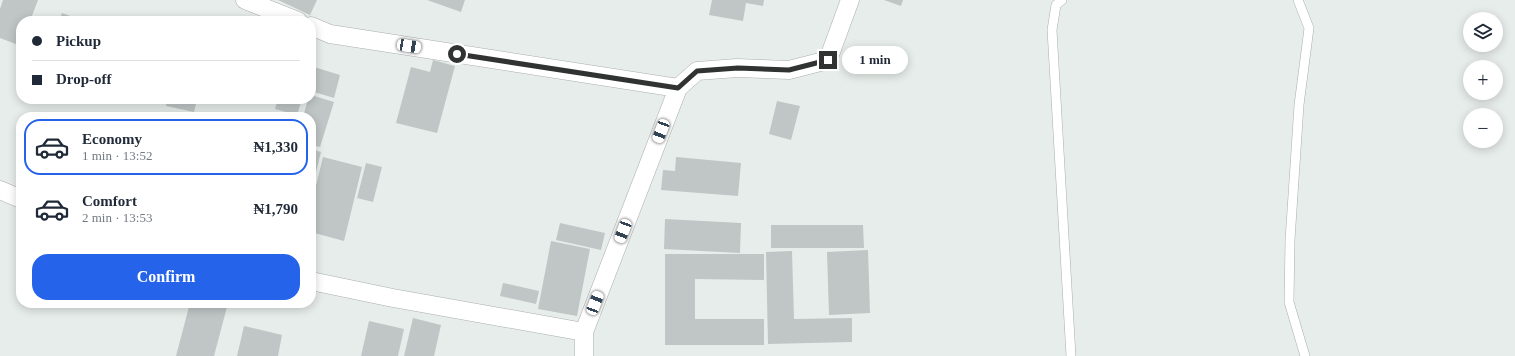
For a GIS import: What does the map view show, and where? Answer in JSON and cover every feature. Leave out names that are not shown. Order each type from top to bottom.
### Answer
[{"type":"street","points":[[245,0],[285,16]]},
{"type":"street","points":[[584,356],[584,332],[678,88],[697,71],[738,68],[789,70],[828,60],[850,0]]},
{"type":"street","points":[[316,28],[330,34],[678,88]]},
{"type":"street","points":[[0,190],[16,197]]},
{"type":"street","points":[[316,282],[584,332]]},
{"type":"lane","points":[[1062,0],[1056,5],[1052,30],[1071,356]]},
{"type":"lane","points":[[1298,0],[1309,28],[1299,106],[1290,240],[1290,302],[1306,356]]},
{"type":"building","points":[[3,0],[38,0],[32,16],[16,16],[16,44],[0,38],[0,9]]},
{"type":"building","points":[[278,0],[317,0],[310,15]]},
{"type":"building","points":[[427,0],[465,0],[461,12]]},
{"type":"building","points":[[712,0],[764,0],[763,6],[746,3],[743,21],[709,15]]},
{"type":"building","points":[[884,0],[903,0],[901,6]]},
{"type":"building","points":[[62,13],[70,16],[61,16]]},
{"type":"building","points":[[433,60],[455,66],[437,133],[396,123],[411,67],[430,72]]},
{"type":"building","points":[[316,68],[340,75],[334,98],[316,93]]},
{"type":"building","points":[[316,97],[334,102],[320,147],[316,146],[316,112],[304,112],[307,104],[316,104]]},
{"type":"building","points":[[777,101],[800,106],[791,140],[769,134]]},
{"type":"building","points":[[166,104],[196,104],[194,112],[166,106]]},
{"type":"building","points":[[276,104],[300,104],[298,112],[286,112],[275,109]]},
{"type":"building","points":[[316,150],[321,152],[316,172]]},
{"type":"building","points":[[323,157],[362,167],[344,241],[316,233],[316,186]]},
{"type":"building","points":[[676,157],[741,163],[738,196],[661,190],[663,170],[675,171]]},
{"type":"building","points":[[366,163],[382,167],[373,202],[357,198]]},
{"type":"building","points":[[665,219],[741,223],[740,253],[664,249]]},
{"type":"building","points":[[560,223],[605,233],[601,250],[556,240]]},
{"type":"building","points":[[771,225],[863,225],[864,248],[771,248]]},
{"type":"building","points":[[551,241],[590,249],[577,316],[538,309]]},
{"type":"building","points":[[868,250],[870,313],[829,315],[827,252]]},
{"type":"building","points":[[792,251],[794,319],[852,318],[852,342],[768,344],[766,252]]},
{"type":"building","points":[[665,254],[764,254],[764,280],[695,279],[695,319],[764,319],[764,345],[665,345]]},
{"type":"building","points":[[503,283],[539,291],[536,304],[500,296]]},
{"type":"building","points":[[189,308],[227,308],[214,356],[176,356]]},
{"type":"building","points":[[413,318],[441,325],[434,356],[404,356]]},
{"type":"building","points":[[369,321],[404,329],[398,356],[361,356]]},
{"type":"building","points":[[244,326],[282,335],[278,356],[237,356]]},
{"type":"route","points":[[457,54],[678,88],[697,71],[738,68],[789,70],[828,60]]}]
